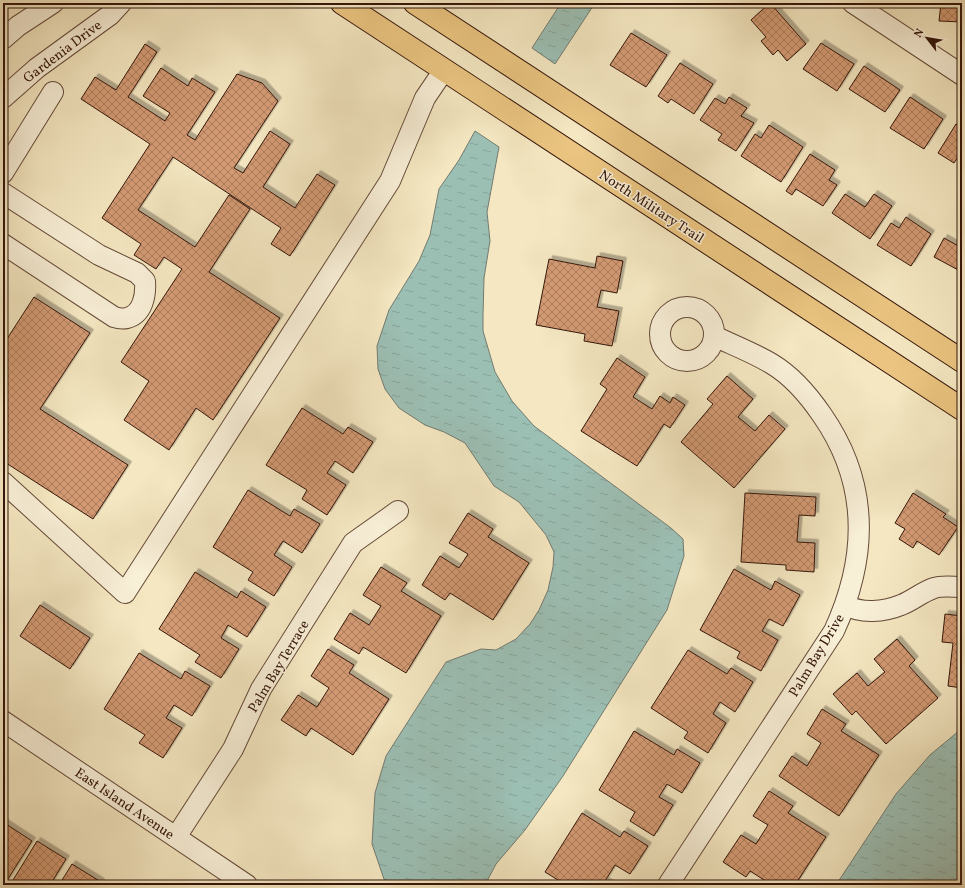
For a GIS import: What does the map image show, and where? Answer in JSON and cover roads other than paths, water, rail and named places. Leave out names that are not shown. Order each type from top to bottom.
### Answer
[{"type":"main road","name":"North Military Trail","points":[[342,3],[962,409]]},
{"type":"main road","points":[[415,3],[962,362]]},
{"type":"street","points":[[3,39],[18,26],[52,3]]},
{"type":"street","name":"Gardenia Drive","points":[[3,98],[37,68],[110,15],[121,3]]},
{"type":"street","points":[[853,3],[962,75]]},
{"type":"street","points":[[3,482],[125,593],[390,181],[426,98],[444,70]]},
{"type":"street","points":[[3,173],[53,92]]},
{"type":"street","points":[[3,193],[99,255],[136,273],[145,282],[146,295],[138,311],[126,318],[114,317],[3,244]]},
{"type":"street","name":"Palm Bay Drive","points":[[668,885],[834,631],[846,605],[857,564],[860,535],[858,506],[852,479],[843,452],[830,426],[814,403],[794,382],[772,364],[714,336]]},
{"type":"street","name":"Palm Bay Terrace","points":[[176,837],[233,749],[261,689],[354,543],[398,511]]},
{"type":"street","points":[[846,605],[851,608],[870,611],[889,609],[901,605],[934,588],[946,586],[962,587]]},
{"type":"street","name":"East Island Avenue","points":[[3,721],[247,885]]},
{"type":"water","points":[[561,3],[595,3],[555,64],[532,48]]},
{"type":"water","points":[[475,131],[499,147],[487,212],[490,241],[484,278],[483,315],[483,331],[495,372],[512,401],[534,426],[671,528],[683,539],[684,556],[667,610],[563,776],[525,830],[496,864],[485,885],[388,885],[384,879],[372,844],[375,793],[386,756],[446,662],[481,649],[496,650],[516,639],[530,624],[539,610],[548,590],[553,567],[554,552],[546,535],[519,502],[494,486],[465,443],[444,432],[425,425],[399,408],[385,389],[378,369],[377,346],[389,310],[419,261],[430,235],[439,189],[459,160]]},
{"type":"water","points":[[960,730],[962,730],[962,885],[836,885],[896,794],[930,755]]}]
